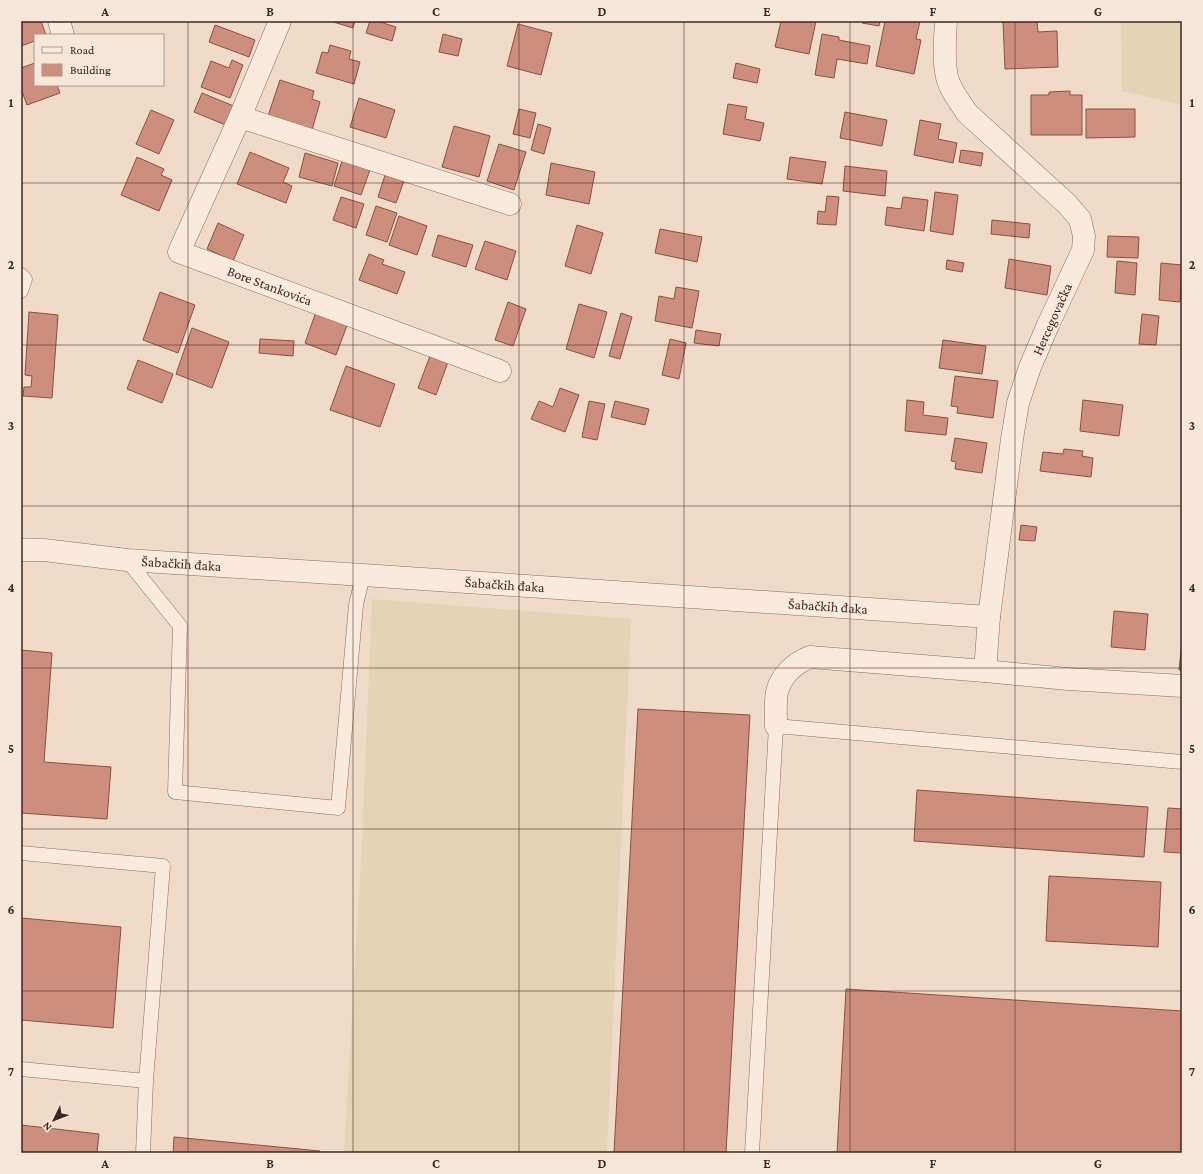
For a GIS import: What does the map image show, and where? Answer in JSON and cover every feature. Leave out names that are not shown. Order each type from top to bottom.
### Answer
[{"type":"street","points":[[59,21],[63,34]]},
{"type":"street","name":"Bore Stankovića","points":[[280,21],[240,117],[179,252],[500,371]]},
{"type":"street","name":"Hercegovačka","points":[[946,21],[946,65],[948,78],[956,96],[967,113],[1066,203],[1080,219],[1084,236],[1083,250],[1030,367],[1018,403],[989,617],[985,671]]},
{"type":"street","points":[[240,117],[510,204]]},
{"type":"street","name":"Šabačkih đaka","points":[[21,550],[44,550],[127,560],[362,574],[989,617]]},
{"type":"street","points":[[776,726],[777,692],[782,680],[798,662],[810,657],[1068,679],[1182,686]]},
{"type":"lane","points":[[21,275],[25,279],[21,291]]},
{"type":"lane","points":[[127,560],[180,626],[175,792],[338,808],[356,605],[362,574]]},
{"type":"lane","points":[[752,1153],[776,726],[1182,762]]},
{"type":"lane","points":[[21,853],[163,866],[146,1081],[143,1153]]},
{"type":"lane","points":[[21,1069],[146,1081]]},
{"type":"shaded area","points":[[1121,21],[1182,21],[1182,105],[1122,91]]},
{"type":"shaded area","points":[[372,599],[631,619],[607,1153],[344,1153],[362,843]]},
{"type":"building","points":[[21,21],[41,21],[46,34],[34,34],[34,41],[21,46]]},
{"type":"building","points":[[330,21],[355,21],[353,28]]},
{"type":"building","points":[[370,21],[377,21],[396,27],[392,41],[366,33]]},
{"type":"building","points":[[781,21],[816,21],[809,54],[775,47]]},
{"type":"building","points":[[862,21],[880,21],[879,26],[862,23]]},
{"type":"building","points":[[885,21],[920,21],[916,39],[921,40],[914,74],[876,66]]},
{"type":"building","points":[[1003,21],[1037,21],[1038,32],[1057,31],[1058,67],[1005,69]]},
{"type":"building","points":[[518,24],[552,33],[541,75],[507,66]]},
{"type":"building","points":[[215,25],[255,40],[249,57],[209,42]]},
{"type":"building","points":[[443,34],[462,39],[458,56],[439,52]]},
{"type":"building","points":[[822,34],[839,37],[839,40],[870,46],[867,64],[837,59],[834,78],[815,75]]},
{"type":"building","points":[[330,45],[351,51],[349,59],[360,62],[354,84],[316,73],[322,52],[328,53]]},
{"type":"building","points":[[232,60],[243,65],[230,98],[201,87],[211,61],[229,68]]},
{"type":"building","points":[[34,63],[34,86],[57,86],[60,93],[27,105],[21,89],[21,68]]},
{"type":"building","points":[[736,63],[760,69],[757,83],[733,78]]},
{"type":"building","points":[[280,80],[314,91],[312,99],[320,102],[312,130],[268,116]]},
{"type":"building","points":[[1070,91],[1070,95],[1082,95],[1082,135],[1031,135],[1031,95],[1049,95],[1049,92]]},
{"type":"building","points":[[202,93],[236,107],[228,126],[194,112]]},
{"type":"building","points":[[359,98],[395,110],[386,138],[350,127]]},
{"type":"building","points":[[728,104],[747,107],[745,119],[764,123],[760,141],[723,134]]},
{"type":"building","points":[[519,109],[536,113],[530,138],[513,134]]},
{"type":"building","points":[[1086,109],[1135,109],[1135,137],[1086,138]]},
{"type":"building","points":[[151,110],[174,120],[159,154],[136,144]]},
{"type":"building","points":[[845,112],[887,120],[882,146],[840,138]]},
{"type":"building","points":[[920,120],[941,124],[938,139],[957,143],[953,163],[914,155]]},
{"type":"building","points":[[538,124],[551,128],[544,154],[531,150]]},
{"type":"building","points":[[454,126],[490,136],[479,177],[442,167]]},
{"type":"building","points":[[499,144],[526,152],[514,190],[487,181]]},
{"type":"building","points":[[961,150],[983,153],[981,166],[959,162]]},
{"type":"building","points":[[250,152],[289,168],[283,182],[292,186],[286,203],[237,184]]},
{"type":"building","points":[[305,153],[338,163],[332,186],[299,177]]},
{"type":"building","points":[[137,157],[164,169],[161,175],[172,180],[159,211],[121,195]]},
{"type":"building","points":[[790,157],[826,162],[822,184],[787,179]]},
{"type":"building","points":[[343,158],[371,167],[361,195],[334,186]]},
{"type":"building","points":[[551,163],[595,172],[589,204],[546,195]]},
{"type":"building","points":[[845,166],[887,171],[885,196],[843,191]]},
{"type":"building","points":[[386,172],[405,178],[396,203],[378,197]]},
{"type":"building","points":[[935,192],[958,195],[953,235],[930,231]]},
{"type":"building","points":[[827,196],[839,197],[836,225],[817,224],[818,211],[825,212]]},
{"type":"building","points":[[341,197],[364,204],[356,228],[333,220]]},
{"type":"building","points":[[903,197],[928,200],[924,231],[885,225],[887,207],[901,209]]},
{"type":"building","points":[[376,206],[397,213],[387,242],[366,235]]},
{"type":"building","points":[[399,216],[427,226],[417,255],[389,245]]},
{"type":"building","points":[[992,220],[1030,224],[1029,238],[991,234]]},
{"type":"building","points":[[218,223],[244,235],[233,261],[207,249]]},
{"type":"building","points":[[577,225],[603,233],[591,274],[565,266]]},
{"type":"building","points":[[660,229],[702,237],[697,262],[655,253]]},
{"type":"building","points":[[438,235],[473,245],[466,267],[432,256]]},
{"type":"building","points":[[1108,236],[1139,237],[1138,258],[1107,257]]},
{"type":"building","points":[[485,241],[516,251],[507,280],[475,269]]},
{"type":"building","points":[[369,254],[384,260],[382,264],[405,272],[397,294],[359,280]]},
{"type":"building","points":[[1009,259],[1051,266],[1047,295],[1005,288]]},
{"type":"building","points":[[947,260],[964,263],[962,272],[946,269]]},
{"type":"building","points":[[1117,261],[1137,263],[1135,295],[1115,293]]},
{"type":"building","points":[[1161,263],[1182,265],[1180,302],[1159,300]]},
{"type":"building","points":[[676,287],[699,291],[692,328],[655,321],[659,296],[674,299]]},
{"type":"building","points":[[160,292],[195,305],[178,353],[143,340]]},
{"type":"building","points":[[508,302],[526,309],[513,346],[495,340]]},
{"type":"building","points":[[579,304],[607,312],[594,358],[566,349]]},
{"type":"building","points":[[317,309],[349,320],[336,355],[305,343]]},
{"type":"building","points":[[29,312],[58,315],[52,398],[23,396],[24,387],[31,387],[32,376],[25,375]]},
{"type":"building","points":[[621,313],[632,317],[620,359],[609,356]]},
{"type":"building","points":[[1142,314],[1159,316],[1156,345],[1139,344]]},
{"type":"building","points":[[192,328],[229,342],[212,388],[176,374]]},
{"type":"building","points":[[696,330],[721,334],[719,346],[694,343]]},
{"type":"building","points":[[260,339],[294,341],[293,356],[259,353]]},
{"type":"building","points":[[670,339],[686,343],[679,379],[662,375]]},
{"type":"building","points":[[943,340],[986,346],[982,374],[939,368]]},
{"type":"building","points":[[430,356],[448,362],[436,395],[418,388]]},
{"type":"building","points":[[138,360],[173,374],[162,403],[127,389]]},
{"type":"building","points":[[346,366],[395,384],[380,427],[330,410]]},
{"type":"building","points":[[955,376],[998,381],[993,418],[957,413],[958,407],[951,406]]},
{"type":"building","points":[[560,388],[579,395],[565,432],[531,419],[539,401],[553,407]]},
{"type":"building","points":[[907,400],[924,402],[923,415],[948,418],[946,435],[905,431]]},
{"type":"building","points":[[1083,400],[1123,405],[1119,436],[1080,431]]},
{"type":"building","points":[[589,401],[605,404],[597,440],[582,437]]},
{"type":"building","points":[[615,401],[649,409],[645,425],[611,417]]},
{"type":"building","points":[[955,438],[987,443],[982,473],[955,469],[956,462],[951,461]]},
{"type":"building","points":[[1064,449],[1083,451],[1082,456],[1093,458],[1091,477],[1040,471],[1043,452],[1063,454]]},
{"type":"building","points":[[1021,525],[1037,527],[1035,541],[1019,540]]},
{"type":"building","points":[[1114,611],[1148,614],[1145,650],[1111,647]]},
{"type":"building","points":[[1182,641],[1182,670],[1179,670]]},
{"type":"building","points":[[21,650],[52,653],[44,762],[111,767],[107,819],[21,813]]},
{"type":"building","points":[[638,709],[750,715],[726,1153],[614,1153]]},
{"type":"building","points":[[917,790],[1148,807],[1144,857],[914,841]]},
{"type":"building","points":[[1168,808],[1182,809],[1182,853],[1164,852]]},
{"type":"building","points":[[1049,876],[1161,882],[1158,947],[1046,941]]},
{"type":"building","points":[[21,918],[121,927],[113,1028],[21,1020]]},
{"type":"building","points":[[846,989],[1182,1011],[1182,1153],[837,1153]]},
{"type":"building","points":[[21,1125],[99,1134],[97,1153],[21,1153]]},
{"type":"building","points":[[174,1137],[320,1151],[320,1153],[173,1153]]}]
